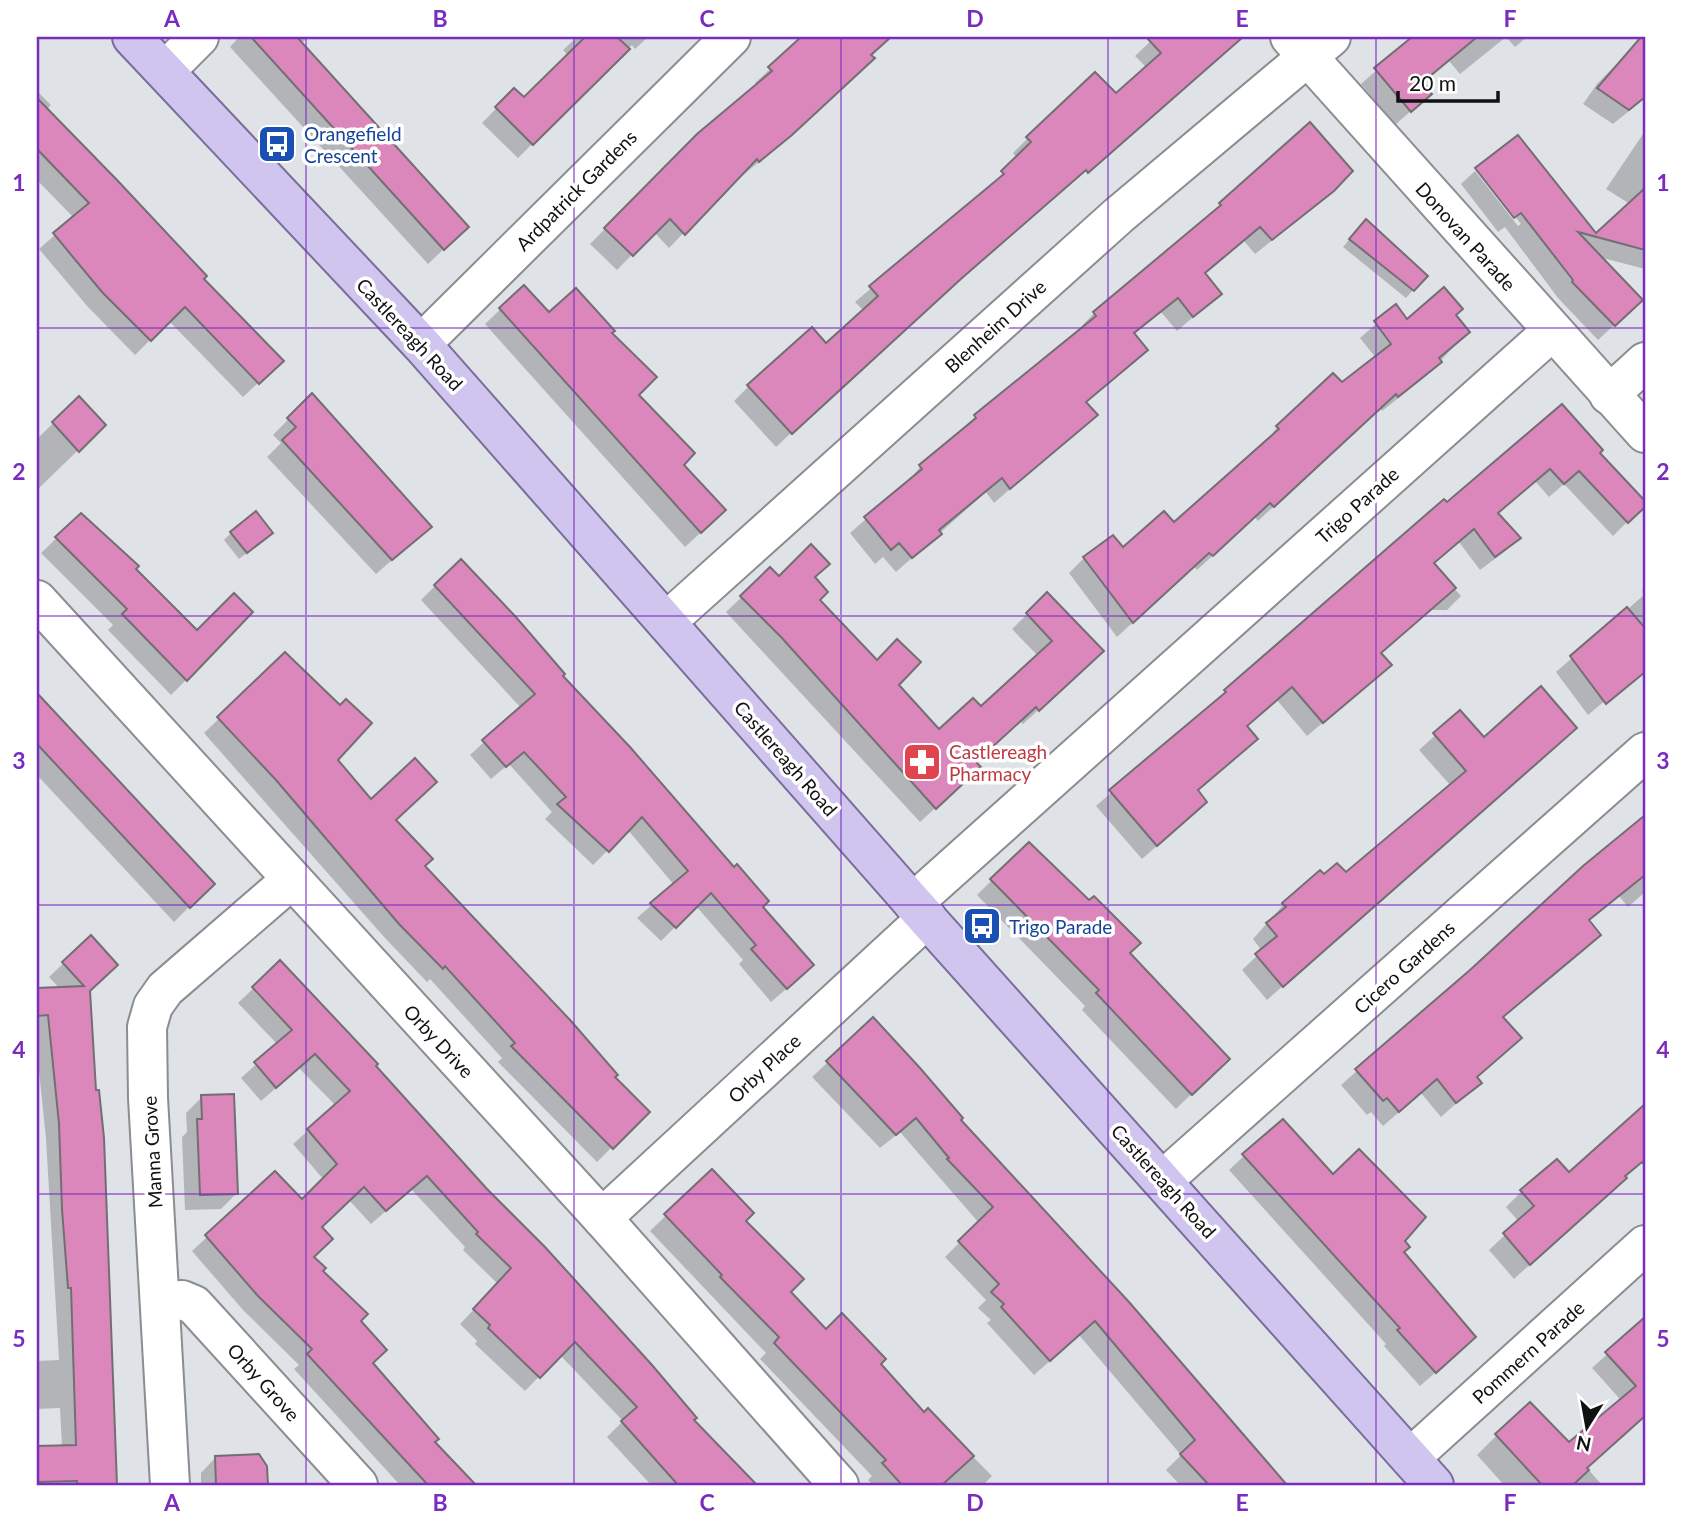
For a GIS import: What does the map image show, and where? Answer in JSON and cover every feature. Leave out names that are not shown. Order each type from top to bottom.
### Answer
[{"type":"main road","name":"Castlereagh Road","points":[[132,37],[421,344],[920,910],[1422,1472]]},
{"type":"street","points":[[165,71],[199,37]]},
{"type":"street","name":"Ardpatrick Gardens","points":[[421,344],[732,37]]},
{"type":"street","name":"Donovan Parade","points":[[1310,44],[1551,331],[1645,433]]},
{"type":"street","name":"Blenheim Drive","points":[[666,622],[1310,44]]},
{"type":"street","name":"Trigo Parade","points":[[920,910],[1551,331]]},
{"type":"street","points":[[1609,395],[1645,362]]},
{"type":"street","name":"Orby Drive","points":[[37,600],[602,1218],[839,1485]]},
{"type":"street","name":"Cicero Gardens","points":[[1163,1180],[1645,752]]},
{"type":"street","name":"Manna Grove","points":[[170,1485],[148,1098],[147,1027],[153,1006],[165,989],[291,880]]},
{"type":"street","name":"Orby Place","points":[[602,1218],[920,910]]},
{"type":"street","name":"Pommern Parade","points":[[1422,1472],[1645,1245]]},
{"type":"street","name":"Orby Grove","points":[[160,1301],[181,1300],[194,1305],[358,1485]]},
{"type":"building","points":[[251,37],[297,37],[469,227],[444,250]]},
{"type":"building","points":[[585,37],[617,37],[630,49],[533,145],[495,107],[514,88],[524,97]]},
{"type":"building","points":[[801,37],[891,37],[871,55],[875,58],[792,135],[759,162],[757,159],[685,235],[670,219],[633,256],[604,228],[697,134],[772,71],[768,67]]},
{"type":"building","points":[[1146,37],[1243,37],[1088,173],[1086,170],[962,278],[792,434],[747,385],[812,327],[826,343],[878,296],[869,286],[1004,174],[1001,171],[1031,142],[1026,137],[1095,72],[1116,93],[1161,53]]},
{"type":"building","points":[[1412,37],[1477,37],[1423,82],[1432,94],[1411,112],[1374,68]]},
{"type":"building","points":[[1641,37],[1645,37],[1645,97],[1629,110],[1597,88]]},
{"type":"building","points":[[37,98],[207,276],[204,279],[284,361],[259,384],[185,307],[151,341],[102,292],[53,233],[89,203],[37,149]]},
{"type":"building","points":[[1310,122],[1353,171],[1334,191],[1272,240],[1260,227],[1205,273],[1222,294],[1193,317],[1178,298],[1134,333],[1148,350],[1086,402],[1098,415],[1010,489],[1002,478],[939,530],[942,534],[912,558],[899,543],[891,550],[864,517],[922,469],[919,465],[976,418],[974,415],[1096,316],[1093,312],[1221,205],[1219,203]]},
{"type":"building","points":[[1518,135],[1596,233],[1645,188],[1645,250],[1578,232],[1643,300],[1615,326],[1572,282],[1521,213],[1514,218],[1475,168]]},
{"type":"building","points":[[1366,219],[1428,276],[1414,291],[1349,239]]},
{"type":"building","points":[[524,285],[549,312],[576,288],[615,331],[612,333],[657,377],[639,395],[695,453],[684,465],[726,510],[701,533],[499,308]]},
{"type":"building","points":[[1444,287],[1463,309],[1456,315],[1470,332],[1439,358],[1442,362],[1398,397],[1396,394],[1274,507],[1270,503],[1213,556],[1209,553],[1133,623],[1083,557],[1113,535],[1123,547],[1164,511],[1174,522],[1279,429],[1276,426],[1333,373],[1342,382],[1391,344],[1374,321],[1396,304],[1407,319]]},
{"type":"building","points":[[312,393],[432,527],[392,560],[282,440],[296,427],[287,418]]},
{"type":"building","points":[[79,396],[106,425],[79,452],[52,422]]},
{"type":"building","points":[[1562,404],[1603,450],[1600,453],[1645,501],[1645,507],[1628,523],[1579,471],[1564,484],[1550,469],[1498,513],[1521,538],[1495,557],[1474,529],[1434,563],[1456,588],[1381,653],[1392,665],[1323,723],[1292,687],[1247,726],[1258,739],[1198,790],[1207,802],[1157,846],[1109,790],[1226,692],[1224,690],[1444,499],[1447,502]]},
{"type":"building","points":[[256,511],[273,533],[247,553],[230,532]]},
{"type":"building","points":[[81,513],[139,566],[136,569],[197,630],[234,593],[253,612],[187,681],[122,614],[127,609],[55,537]]},
{"type":"building","points":[[811,544],[830,564],[815,577],[828,592],[820,600],[877,660],[897,639],[921,662],[899,685],[939,729],[973,698],[981,706],[1052,641],[1026,613],[1047,592],[1104,651],[1039,711],[1036,707],[976,762],[981,767],[936,809],[781,637],[740,596],[770,567],[779,576]]},
{"type":"building","points":[[461,559],[515,616],[565,674],[563,676],[630,747],[734,867],[737,864],[769,901],[763,907],[814,965],[787,989],[751,949],[756,945],[711,893],[676,928],[650,903],[688,871],[642,817],[609,852],[557,804],[566,797],[524,752],[506,767],[482,740],[535,694],[434,585]]},
{"type":"building","points":[[1627,607],[1645,628],[1645,672],[1606,704],[1570,656]]},
{"type":"building","points":[[285,652],[340,705],[346,699],[372,723],[338,760],[371,799],[415,758],[437,782],[396,820],[433,859],[425,866],[571,1021],[618,1075],[615,1077],[650,1112],[613,1149],[511,1046],[515,1043],[445,966],[443,969],[399,924],[276,780],[217,717]]},
{"type":"building","points":[[1541,686],[1577,728],[1283,987],[1255,954],[1277,936],[1266,923],[1286,907],[1282,903],[1320,870],[1324,874],[1337,863],[1346,872],[1466,771],[1433,733],[1460,710],[1484,737]]},
{"type":"building","points":[[37,693],[215,884],[190,908],[37,744]]},
{"type":"building","points":[[1645,815],[1645,875],[1589,920],[1601,935],[1503,1017],[1522,1038],[1477,1077],[1482,1083],[1456,1103],[1437,1079],[1399,1112],[1387,1098],[1383,1101],[1355,1069],[1470,970],[1583,866]]},
{"type":"building","points":[[1029,842],[1089,900],[1094,896],[1141,943],[1130,953],[1230,1059],[1192,1095],[1096,993],[1099,990],[990,879]]},
{"type":"building","points":[[91,935],[118,965],[90,991],[96,1090],[99,1090],[104,1138],[117,1485],[77,1485],[77,1481],[37,1482],[37,1446],[76,1445],[71,1288],[68,1288],[62,1209],[59,1124],[48,1015],[37,1016],[37,988],[84,986],[62,962]]},
{"type":"building","points":[[280,960],[378,1064],[376,1066],[487,1189],[545,1247],[652,1365],[697,1418],[694,1420],[757,1485],[678,1485],[621,1421],[637,1407],[575,1342],[540,1378],[488,1328],[490,1325],[473,1309],[511,1268],[476,1234],[478,1232],[427,1176],[386,1211],[364,1187],[322,1227],[333,1239],[314,1257],[326,1268],[323,1271],[368,1314],[361,1321],[387,1350],[373,1363],[439,1439],[435,1442],[476,1485],[428,1485],[307,1354],[312,1349],[258,1296],[205,1235],[275,1171],[302,1199],[337,1164],[307,1129],[350,1091],[315,1054],[276,1088],[254,1062],[292,1030],[252,987]]},
{"type":"building","points":[[873,1017],[963,1118],[961,1120],[1129,1302],[1287,1485],[1209,1485],[1180,1454],[1195,1440],[1095,1321],[1050,1361],[1001,1307],[1004,1304],[991,1292],[999,1284],[958,1241],[993,1207],[947,1159],[949,1158],[916,1118],[896,1135],[826,1061]]},
{"type":"building","points":[[234,1094],[238,1194],[200,1195],[197,1119],[202,1119],[201,1095]]},
{"type":"building","points":[[1645,1104],[1645,1165],[1642,1162],[1625,1176],[1627,1178],[1530,1265],[1503,1233],[1534,1206],[1520,1190],[1557,1159],[1569,1172]]},
{"type":"building","points":[[1283,1119],[1333,1174],[1359,1149],[1426,1217],[1405,1241],[1410,1247],[1404,1252],[1476,1337],[1436,1373],[1397,1330],[1400,1328],[1242,1154]]},
{"type":"building","points":[[712,1169],[754,1213],[746,1221],[804,1279],[791,1292],[826,1329],[842,1313],[886,1359],[881,1364],[924,1412],[928,1408],[974,1456],[942,1485],[902,1485],[882,1463],[886,1460],[774,1343],[779,1337],[720,1277],[722,1275],[664,1214]]},
{"type":"building","points":[[1645,1317],[1645,1416],[1587,1468],[1589,1470],[1573,1485],[1542,1485],[1495,1434],[1530,1402],[1569,1442],[1636,1386],[1605,1352]]},
{"type":"building","points":[[259,1454],[267,1466],[268,1485],[216,1485],[215,1456]]},
{"type":"place","name":"Orangefield Crescent","points":[[277,144]]},
{"type":"place","name":"Castlereagh Pharmacy","points":[[922,762]]},
{"type":"place","name":"Trigo Parade","points":[[982,926]]}]
